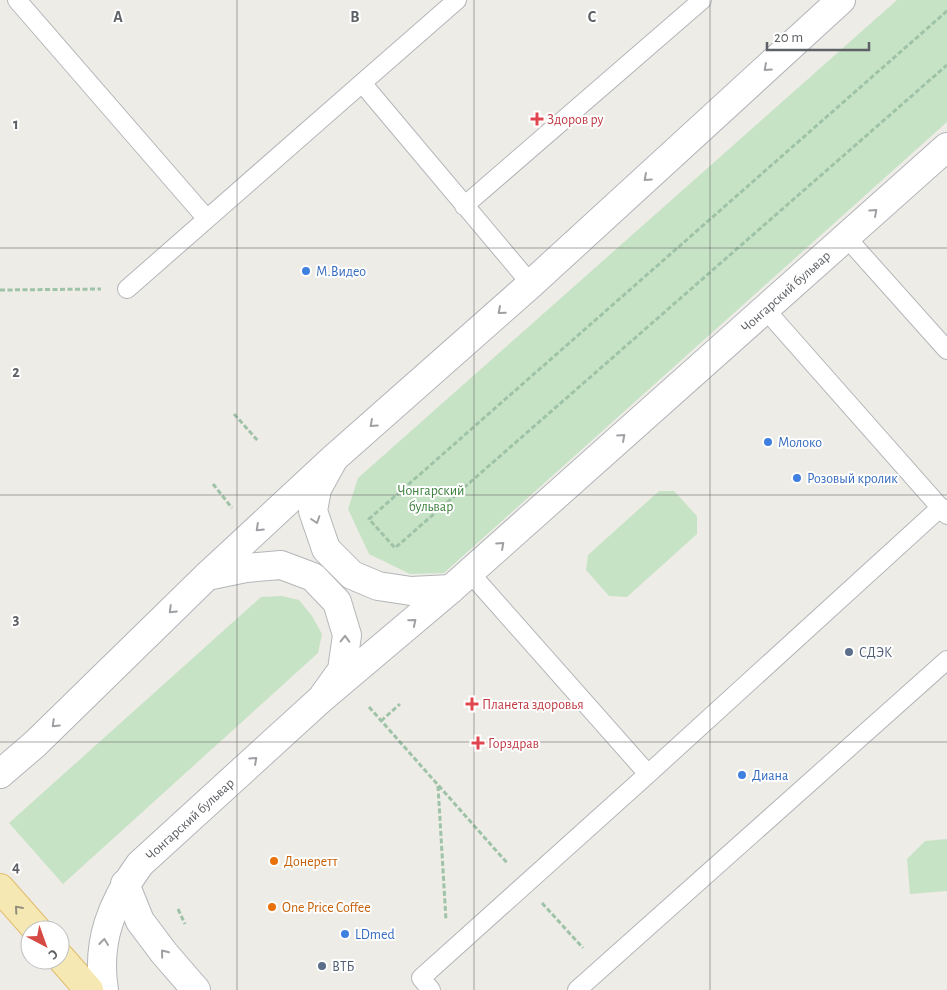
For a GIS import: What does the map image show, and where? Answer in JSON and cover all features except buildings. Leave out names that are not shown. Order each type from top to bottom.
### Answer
[{"type":"main road","points":[[1,771],[34,744],[207,576],[333,459],[531,284],[841,0]]},
{"type":"main road","name":"Чонгарский бульвар","points":[[104,990],[101,969],[106,930],[125,884],[140,864],[322,698],[460,581],[947,147]]},
{"type":"main road","points":[[333,459],[317,489],[313,511],[326,548],[352,575],[378,586],[411,591],[460,581]]},
{"type":"main road","points":[[207,576],[246,568],[281,565],[313,577],[337,602],[347,635],[342,670],[322,698]]},
{"type":"main road","points":[[125,884],[140,920],[164,953],[196,990]]},
{"type":"main road","points":[[0,888],[28,920]]},
{"type":"main road","points":[[70,968],[89,990]]},
{"type":"lane","points":[[17,0],[208,218]]},
{"type":"lane","points":[[127,289],[457,0]]},
{"type":"lane","points":[[464,206],[702,0]]},
{"type":"lane","points":[[362,83],[531,284]]},
{"type":"lane","points":[[846,237],[947,350]]},
{"type":"lane","points":[[432,990],[420,978],[944,511],[765,309]]},
{"type":"lane","points":[[460,581],[648,774]]},
{"type":"lane","points":[[577,990],[947,660]]},
{"type":"path","points":[[947,11],[370,520],[394,548],[947,66]]},
{"type":"path","points":[[0,290],[127,289]]},
{"type":"path","points":[[234,414],[259,442]]},
{"type":"path","points":[[212,484],[232,508]]},
{"type":"path","points":[[382,721],[400,704]]},
{"type":"path","points":[[369,707],[601,969]]},
{"type":"path","points":[[438,785],[448,953]]},
{"type":"green space","name":"Чонгарский бульвар","points":[[897,0],[947,0],[947,122],[444,573],[410,574],[369,554],[348,509],[358,478]]},
{"type":"green space","points":[[659,491],[674,491],[697,516],[697,534],[627,597],[609,596],[586,570],[588,555]]},
{"type":"green space","points":[[282,596],[299,600],[312,616],[322,634],[318,653],[63,884],[9,823],[261,597]]},
{"type":"green space","points":[[947,839],[947,891],[910,894],[907,859],[925,841]]},
{"type":"place","name":"Здоров ру","points":[[537,119]]},
{"type":"place","name":"М.Видео","points":[[306,271]]},
{"type":"place","name":"Молоко","points":[[768,442]]},
{"type":"place","name":"Розовый кролик","points":[[797,478]]},
{"type":"place","name":"СДЭК","points":[[849,652]]},
{"type":"place","name":"Планета здоровья","points":[[472,704]]},
{"type":"place","name":"Горздрав","points":[[478,743]]},
{"type":"place","name":"Диана","points":[[742,775]]},
{"type":"place","name":"Донеретт","points":[[274,861]]},
{"type":"place","name":"One Price Coffee","points":[[272,907]]},
{"type":"place","name":"LDmed","points":[[345,934]]},
{"type":"place","name":"ВТБ","points":[[322,966]]}]
